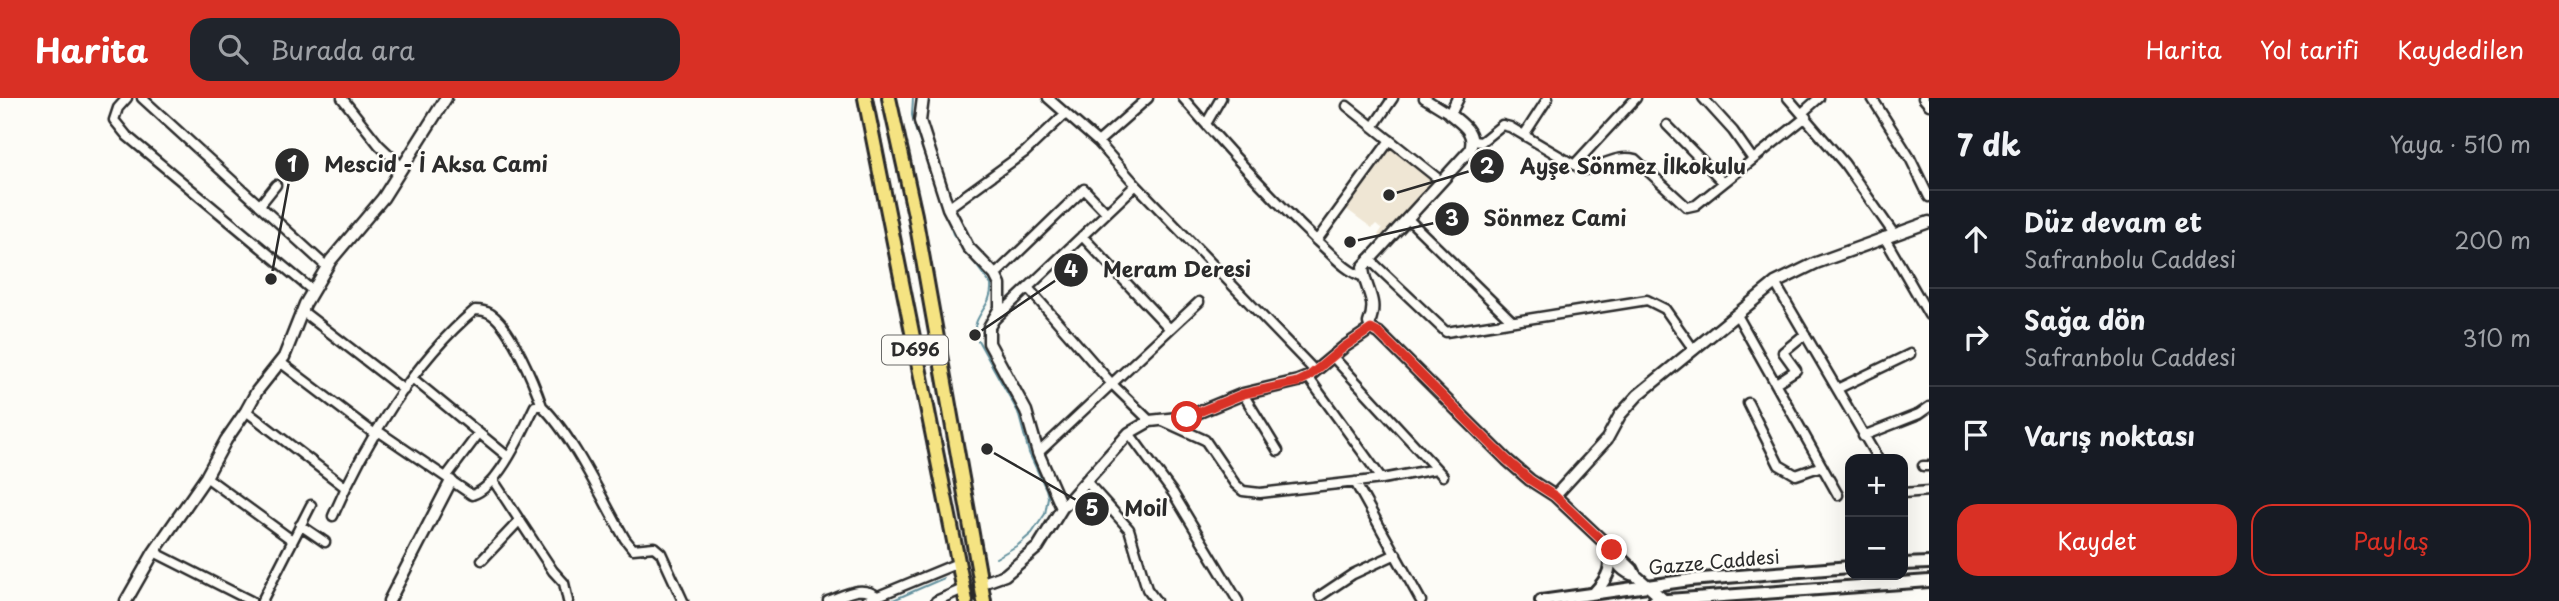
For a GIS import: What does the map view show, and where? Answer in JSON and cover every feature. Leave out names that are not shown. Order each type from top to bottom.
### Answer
[{"type":"highway","name":"D696","points":[[864,98],[965,595]]},
{"type":"highway","name":"D696","points":[[889,98],[915,215],[984,601]]},
{"type":"main road","points":[[1595,592],[1610,572],[1608,546]]},
{"type":"main road","points":[[1908,564],[1929,563]]},
{"type":"main road","name":"Gazze Caddesi","points":[[1541,601],[1647,586],[1845,567]]},
{"type":"main road","name":"Gazze Caddesi","points":[[1661,601],[1929,581]]},
{"type":"main road","points":[[1728,601],[1741,596]]},
{"type":"street","points":[[127,98],[118,108],[114,120],[127,136],[313,291]]},
{"type":"street","points":[[142,98],[327,267]]},
{"type":"street","points":[[342,98],[379,145],[402,167]]},
{"type":"street","points":[[126,601],[154,552],[206,477],[257,391],[280,362],[302,312],[327,267],[383,198],[446,98]]},
{"type":"street","points":[[923,98],[919,121],[948,208],[968,247],[995,275],[1000,285],[1002,297],[995,320]]},
{"type":"street","points":[[1048,98],[1098,142],[1312,374],[1381,479]]},
{"type":"street","points":[[1098,142],[1148,98]]},
{"type":"street","points":[[1206,124],[1221,98]]},
{"type":"street","points":[[1373,127],[1393,98]]},
{"type":"street","points":[[1424,98],[1450,114],[1470,131],[1473,141],[1470,150],[1363,267],[1364,282],[1373,298],[1375,310],[1369,323],[1371,329],[1379,333],[1507,460],[1530,480],[1555,496],[1632,569],[1634,575],[1661,601]]},
{"type":"street","points":[[1450,114],[1458,98]]},
{"type":"street","points":[[1524,135],[1548,98]]},
{"type":"street","points":[[1574,165],[1636,98]]},
{"type":"street","points":[[1703,98],[1733,131],[1752,158]]},
{"type":"street","points":[[1788,98],[1844,163],[1895,234]]},
{"type":"street","points":[[1473,141],[1481,142],[1502,125],[1583,170],[1596,168],[1624,156],[1635,159],[1687,207],[1696,205],[1804,115],[1819,98]]},
{"type":"street","points":[[1872,98],[1910,158],[1929,197]]},
{"type":"street","points":[[1184,99],[1253,177],[1352,273],[1364,277]]},
{"type":"street","points":[[1347,106],[1441,181]]},
{"type":"street","points":[[948,208],[1025,152],[1065,114]]},
{"type":"street","points":[[1667,125],[1723,182]]},
{"type":"street","points":[[1317,240],[1390,140]]},
{"type":"street","points":[[1062,508],[1038,453],[1026,411],[989,343],[989,327],[1136,185]]},
{"type":"street","points":[[260,205],[276,186]]},
{"type":"street","points":[[995,275],[1084,190],[1106,212]]},
{"type":"street","points":[[1407,218],[1512,321]]},
{"type":"street","points":[[1555,496],[1607,439],[1620,415],[1638,395],[1774,283],[1816,263],[1929,222]]},
{"type":"street","points":[[1082,236],[1170,329]]},
{"type":"street","points":[[1884,237],[1929,315]]},
{"type":"street","points":[[1369,259],[1446,332],[1647,300],[1665,309],[1694,350]]},
{"type":"street","points":[[1774,283],[1875,454]]},
{"type":"street","points":[[1029,289],[1111,383],[1150,421]]},
{"type":"street","points":[[1038,453],[1199,302]]},
{"type":"street","points":[[333,516],[345,487],[412,378],[452,329],[475,310],[484,310],[493,315],[507,332],[533,378],[542,406],[563,433],[633,550],[654,547],[661,554],[683,601]]},
{"type":"street","points":[[302,312],[404,390]]},
{"type":"street","points":[[1737,315],[1838,495]]},
{"type":"street","points":[[980,584],[1005,575],[1024,561],[1049,533],[1062,508],[1129,433],[1150,421],[1187,417],[1243,394],[1298,382],[1371,329]]},
{"type":"street","points":[[1776,383],[1796,370],[1783,352],[1805,334]]},
{"type":"street","points":[[1837,389],[1910,354]]},
{"type":"street","points":[[1161,420],[1205,440],[1235,484],[1243,491],[1260,493],[1439,472],[1333,357]]},
{"type":"street","points":[[280,362],[377,433],[472,495],[481,492],[493,480],[535,406],[542,406]]},
{"type":"street","points":[[412,378],[507,456]]},
{"type":"street","points":[[1243,394],[1278,450]]},
{"type":"street","points":[[1748,403],[1779,465],[1796,475],[1822,466]]},
{"type":"street","points":[[1863,436],[1919,414],[1929,407]]},
{"type":"street","points":[[246,411],[345,487]]},
{"type":"street","points":[[389,601],[449,479],[479,433]]},
{"type":"street","points":[[1129,433],[1173,492],[1238,601]]},
{"type":"street","points":[[206,477],[292,540]]},
{"type":"street","points":[[493,480],[553,571],[564,583],[568,601]]},
{"type":"street","points":[[1086,481],[1129,529],[1147,590],[1156,601]]},
{"type":"street","points":[[1355,482],[1421,601]]},
{"type":"street","points":[[1908,492],[1929,491]]},
{"type":"street","points":[[262,601],[311,505]]},
{"type":"street","points":[[482,560],[520,520]]},
{"type":"street","points":[[300,525],[325,542]]},
{"type":"street","points":[[154,552],[251,601]]},
{"type":"street","points":[[1320,596],[1353,573],[1396,554]]},
{"type":"street","points":[[866,601],[958,563]]},
{"type":"street","points":[[828,601],[858,590],[869,590],[877,596]]},
{"type":"street","points":[[936,601],[965,595]]},
{"type":"shaded area","points":[[1392,146],[1436,181],[1383,238],[1378,235],[1382,229],[1376,224],[1372,228],[1345,208]]},
{"type":"waterway","points":[[913,98],[912,115],[915,128],[953,234],[991,285],[989,299],[977,322],[975,335],[1018,412],[1029,453],[1048,497],[1045,514],[1032,533],[996,558]]},
{"type":"waterway","points":[[891,601],[944,578]]},
{"type":"place","name":"Ayşe Sönmez İlkokulu","points":[[1389,195]]},
{"type":"place","name":"Sönmez Cami","points":[[1350,242]]},
{"type":"place","name":"Mescid - İ Aksa Cami","points":[[271,279]]},
{"type":"place","name":"Meram Deresi","points":[[975,335]]},
{"type":"place","name":"Moil","points":[[987,449]]},
{"type":"route","points":[[1187,417],[1243,394],[1298,382],[1371,329],[1379,333],[1507,460],[1530,480],[1555,496],[1612,550]]}]
